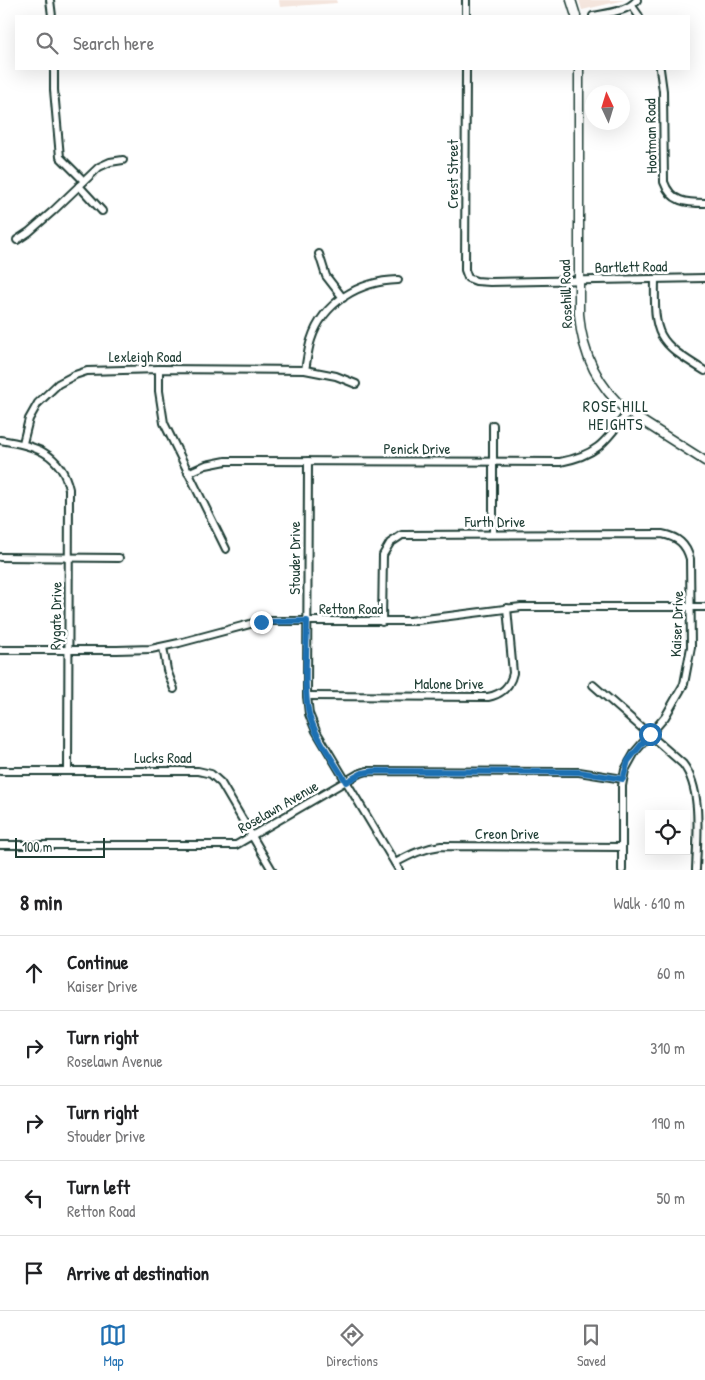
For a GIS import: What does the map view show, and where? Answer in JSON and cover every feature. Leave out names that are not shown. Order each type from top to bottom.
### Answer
[{"type":"street","points":[[50,0],[52,15]]},
{"type":"street","points":[[466,0],[466,15]]},
{"type":"street","points":[[571,0],[576,15]]},
{"type":"street","points":[[598,15],[617,11],[634,3],[639,15]]},
{"type":"street","points":[[54,70],[60,157],[102,211]]},
{"type":"street","name":"Crest Street","points":[[466,70],[465,270],[468,278]]},
{"type":"street","name":"Rosehill Road","points":[[579,70],[580,324],[587,355],[604,386],[628,412],[705,461]]},
{"type":"street","name":"Hootman Road","points":[[660,70],[663,92],[664,182],[670,194],[682,202],[705,203]]},
{"type":"street","points":[[17,240],[47,217],[105,163],[123,160]]},
{"type":"street","points":[[319,254],[326,276],[342,298]]},
{"type":"street","name":"Bartlett Road","points":[[468,278],[476,281],[490,282],[705,278]]},
{"type":"street","points":[[655,279],[655,312],[660,334],[675,352],[705,371]]},
{"type":"street","points":[[306,370],[311,340],[327,312],[342,298],[368,284],[398,280]]},
{"type":"street","points":[[158,369],[164,423],[226,549]]},
{"type":"street","name":"Lexleigh Road","points":[[23,443],[29,418],[38,403],[51,389],[66,379],[87,371],[158,369],[306,370],[336,376],[356,384]]},
{"type":"street","name":"Penick Drive","points":[[188,473],[214,462],[560,462],[585,456],[606,441],[628,412]]},
{"type":"street","points":[[493,425],[493,534]]},
{"type":"street","points":[[0,440],[23,443]]},
{"type":"street","name":"Rygate Drive","points":[[23,443],[42,451],[58,463],[67,480],[69,489],[68,771]]},
{"type":"street","name":"Stouder Drive","points":[[308,461],[307,696],[312,722],[399,870]]},
{"type":"street","name":"Furth Drive","points":[[382,622],[383,555],[390,543],[402,535],[662,534],[673,536],[682,542]]},
{"type":"street","name":"Kaiser Drive","points":[[622,870],[623,779],[628,761],[665,717],[684,684],[691,647],[690,559],[688,550],[682,542]]},
{"type":"street","points":[[0,557],[119,558]]},
{"type":"street","name":"Retton Road","points":[[0,650],[137,650],[162,647],[256,622],[427,620],[507,608],[537,606],[705,607]]},
{"type":"street","name":"Malone Drive","points":[[307,696],[488,697],[502,692],[511,681],[513,673],[507,608]]},
{"type":"street","points":[[162,647],[167,670],[174,689]]},
{"type":"street","points":[[594,685],[683,764],[692,780],[696,798],[696,870]]},
{"type":"street","name":"Lucks Road","points":[[0,771],[198,771],[211,774],[221,784],[272,870]]},
{"type":"street","name":"Roselawn Avenue","points":[[0,845],[230,846],[244,842],[362,773],[374,771],[569,772],[623,779]]},
{"type":"street","name":"Creon Drive","points":[[395,863],[416,851],[441,846],[622,847]]},
{"type":"shaded area","points":[[279,0],[336,0],[337,3],[280,7]]},
{"type":"shaded area","points":[[579,0],[625,0],[582,10]]},
{"type":"district","name":"ROSE HILL HEIGHTS","points":[[616,415]]},
{"type":"route","points":[[261,622],[307,621],[307,696],[309,714],[316,731],[346,782],[367,771],[579,772],[623,779],[628,761],[650,734]]}]
